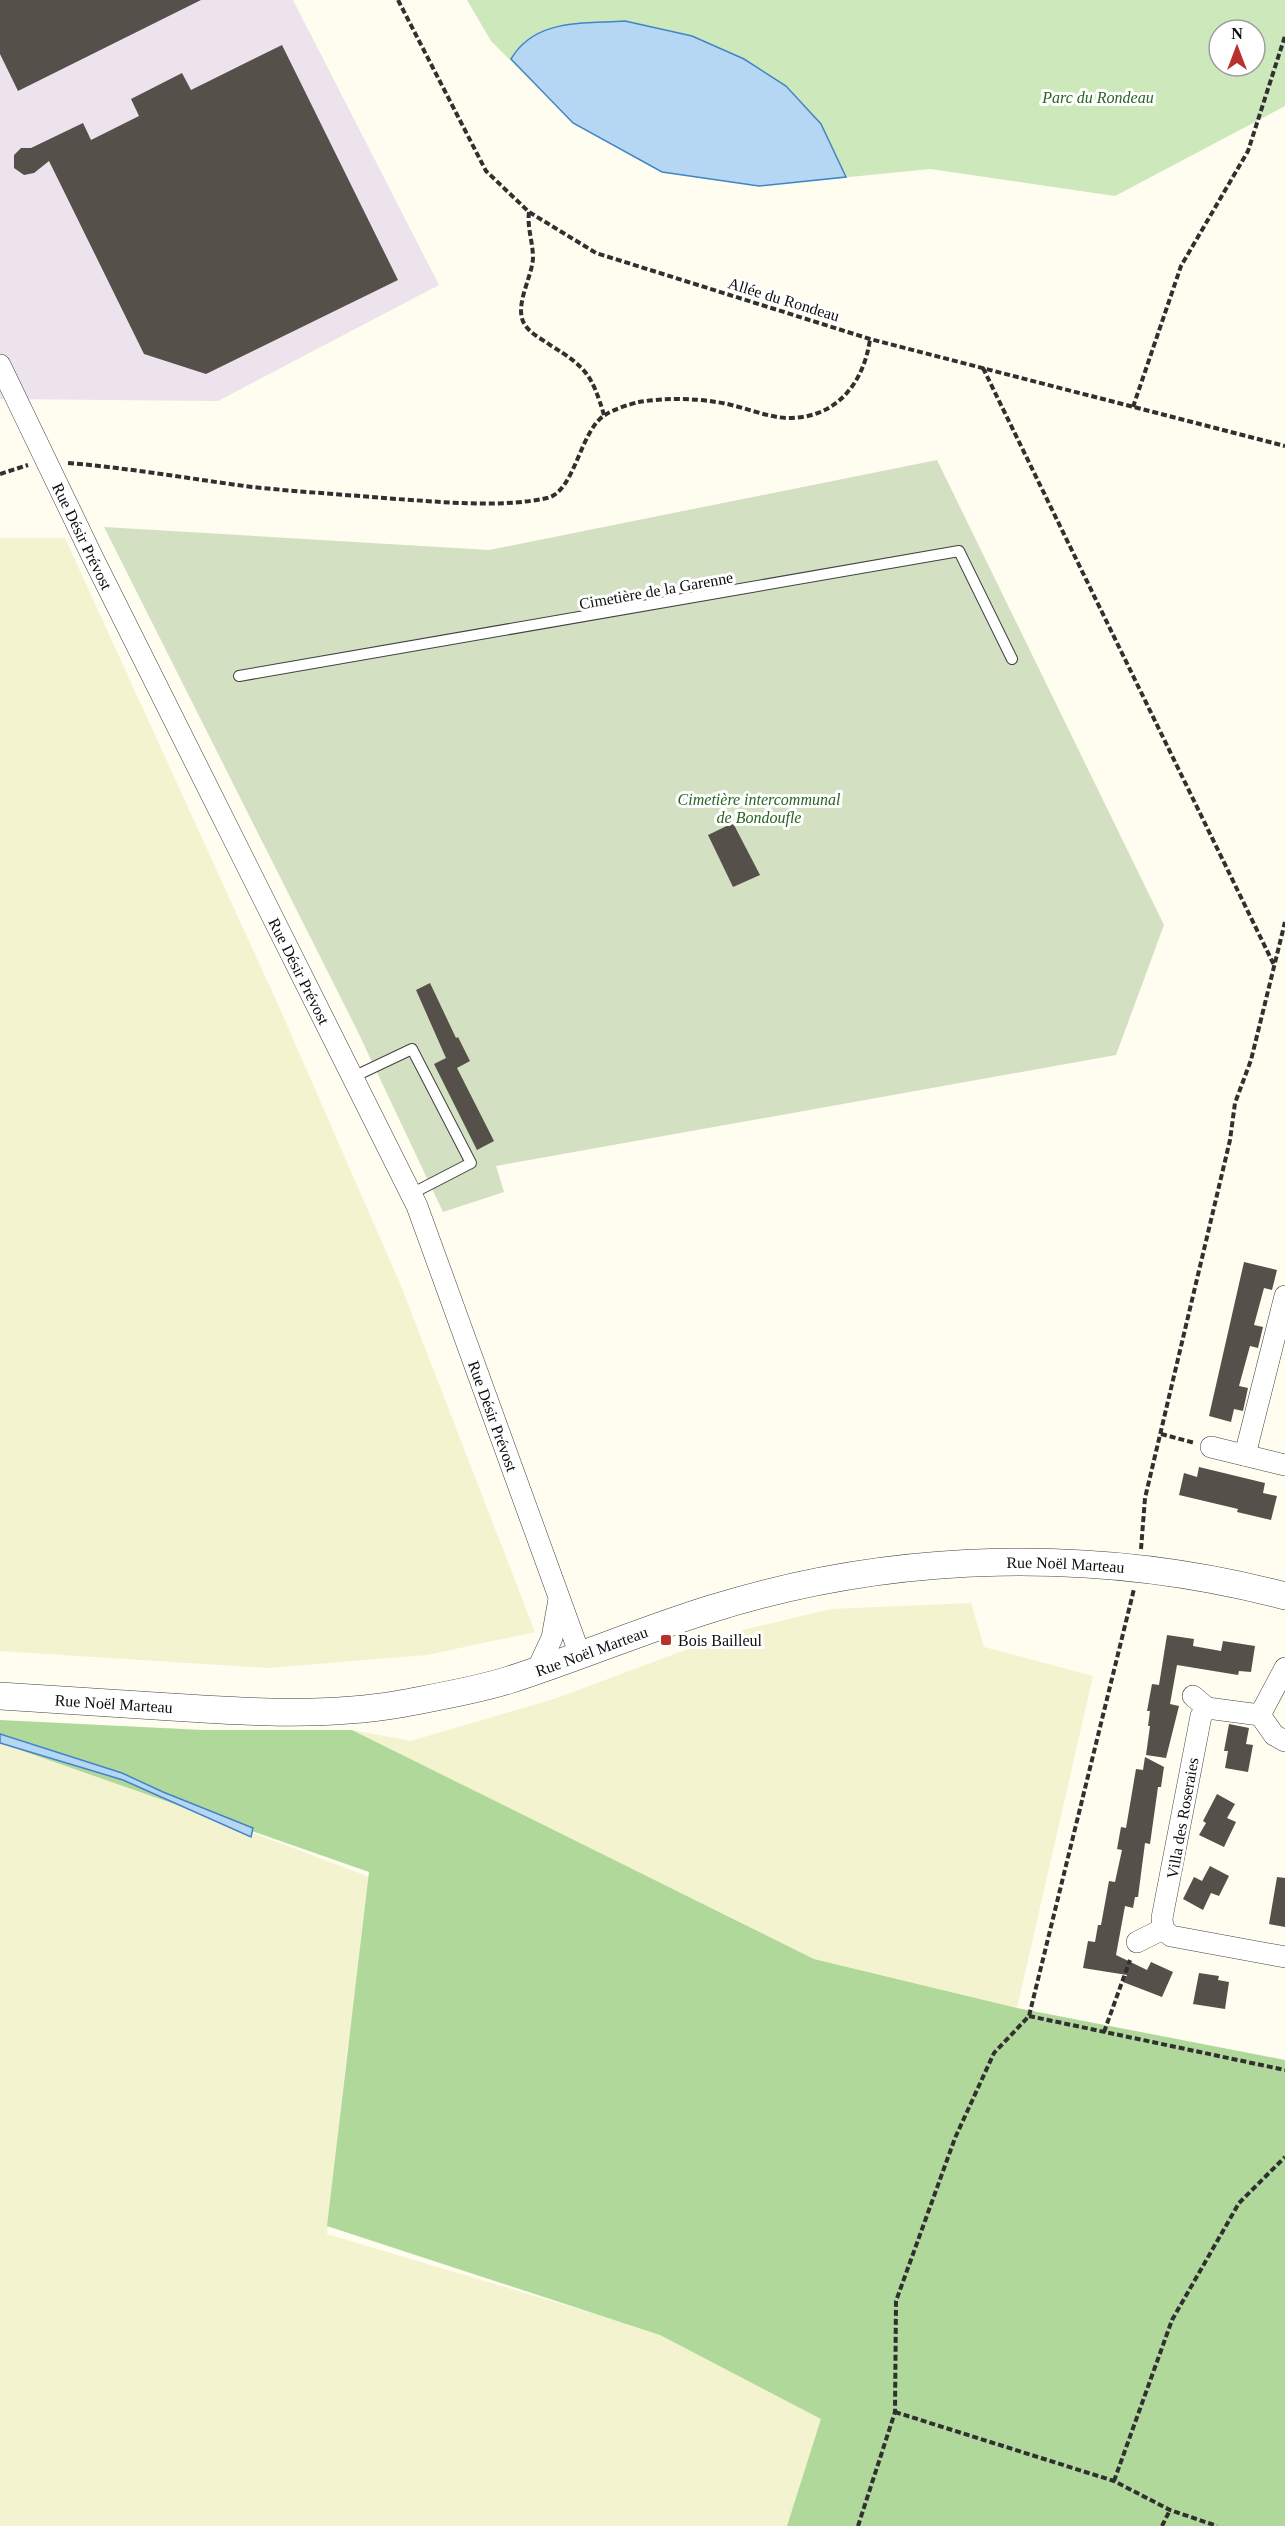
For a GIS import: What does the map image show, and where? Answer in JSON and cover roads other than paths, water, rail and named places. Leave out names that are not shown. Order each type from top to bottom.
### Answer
[{"type":"street","name":"Rue Désir Prévost","points":[[0,365],[99,569],[411,1194],[482,1381],[580,1655]]},
{"type":"street","points":[[1245,1455],[1285,1296]]},
{"type":"street","points":[[1211,1447],[1285,1465]]},
{"type":"street","name":"Rue Noël Marteau","points":[[0,1696],[259,1713],[337,1712],[450,1695],[507,1681],[715,1607],[865,1572],[989,1562],[1060,1563],[1139,1570],[1248,1586],[1285,1596]]},
{"type":"street","name":"Rue Désir Prévost","points":[[537,1670],[556,1624],[559,1596]]},
{"type":"street","points":[[1285,1668],[1260,1715],[1274,1735],[1285,1741]]},
{"type":"street","name":"Villa des Roseraies","points":[[1163,1929],[1162,1918],[1201,1716],[1200,1702],[1260,1715]]},
{"type":"street","points":[[1137,1942],[1163,1929],[1171,1936],[1285,1957]]},
{"type":"lane","name":"Cimetière de la Garenne","points":[[239,676],[959,551],[1012,659]]},
{"type":"lane","points":[[353,1077],[412,1049],[471,1163],[411,1194]]},
{"type":"water","points":[[625,21],[692,36],[744,59],[786,86],[821,124],[846,177],[759,186],[662,172],[573,123],[511,59],[533,36],[547,30],[577,24]]},
{"type":"water","points":[[0,1734],[122,1773],[253,1828],[251,1837],[123,1780],[0,1743]]},
{"type":"place","name":"Bois Bailleul","points":[[666,1640]]},
{"type":"park label","name":"Parc du Rondeau","points":[[1098,97]]},
{"type":"park label","name":"Cimetière intercommunal de Bondoufle","points":[[759,808]]}]
